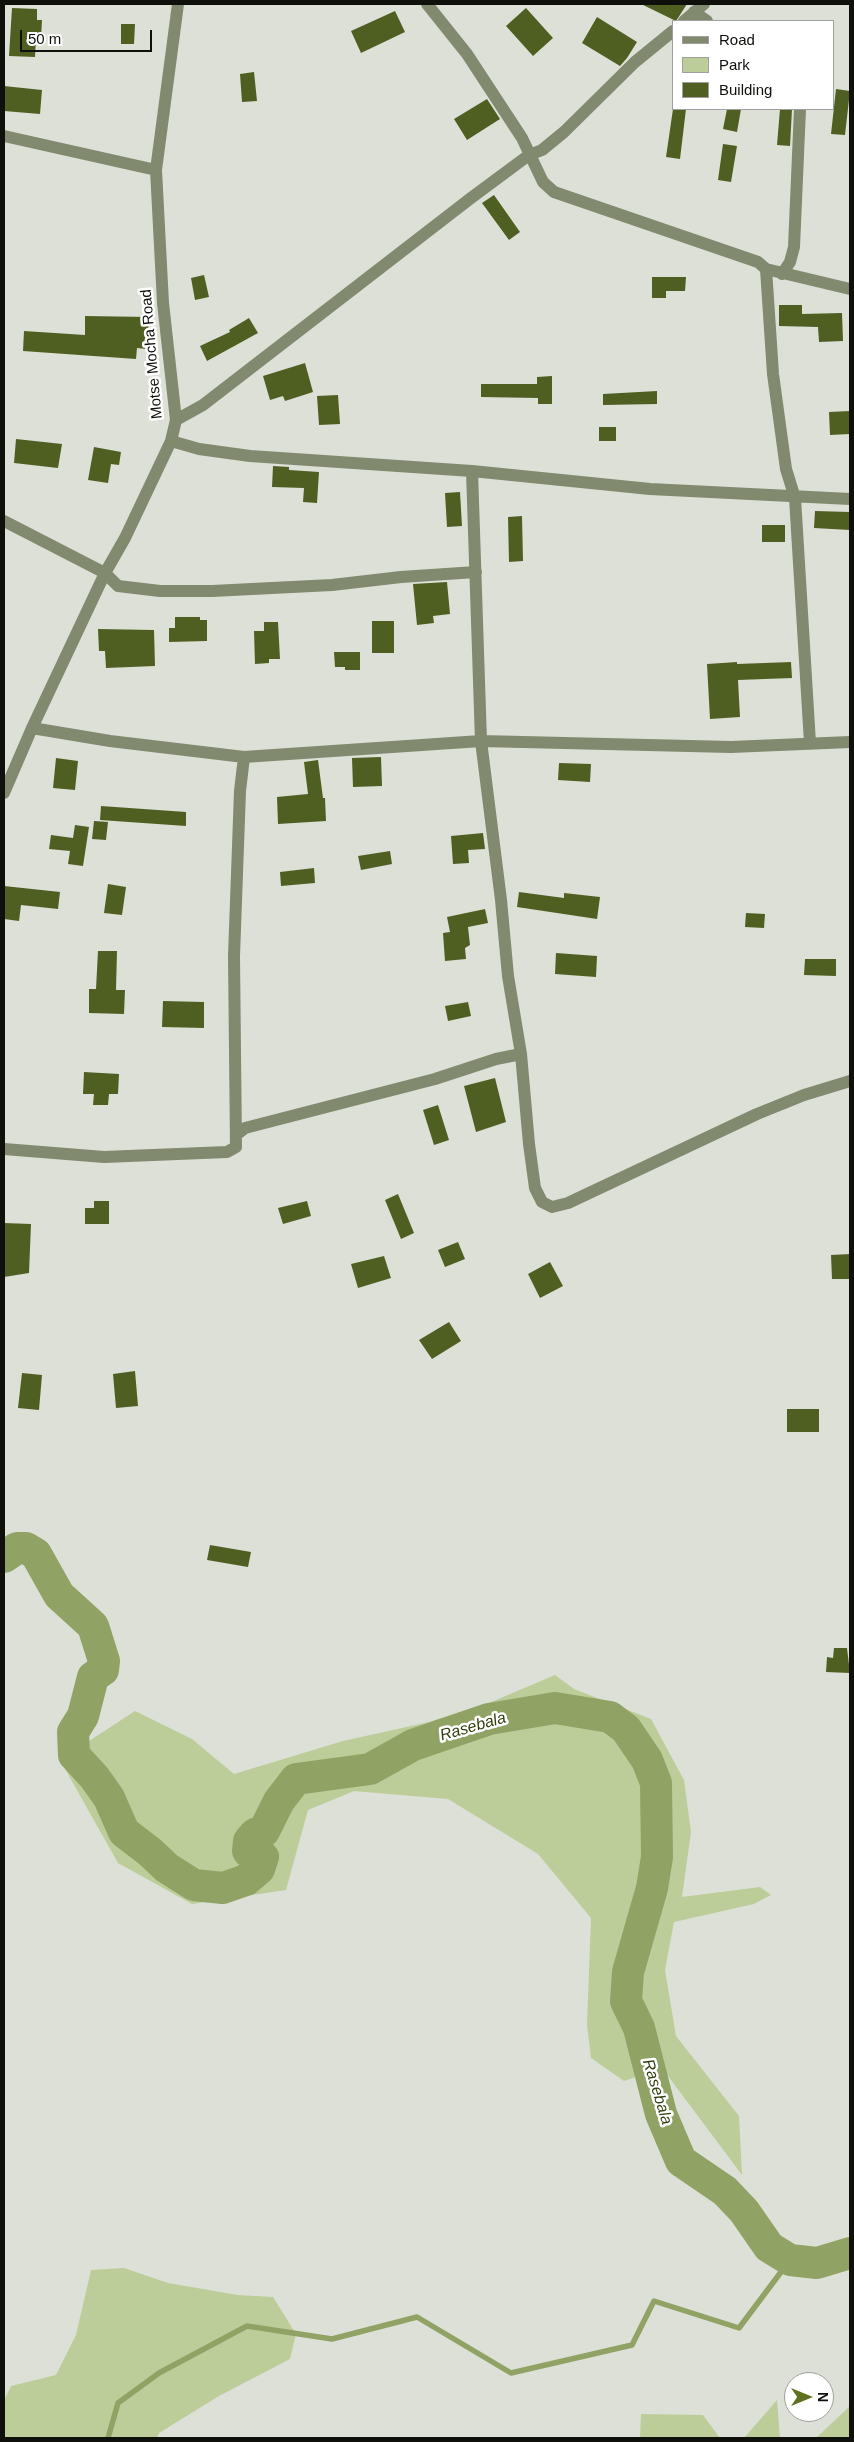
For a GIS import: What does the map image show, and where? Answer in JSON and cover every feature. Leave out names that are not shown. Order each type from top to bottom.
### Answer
[{"type":"street","name":"Motse Mocha Road","points":[[4,793],[32,728],[105,573],[125,538],[171,441],[176,420],[163,303],[156,170],[178,4]]},
{"type":"street","points":[[426,4],[467,54],[522,138],[543,182],[554,192],[758,262],[766,269],[850,288]]},
{"type":"street","points":[[685,20],[699,8],[706,20]]},
{"type":"street","points":[[176,420],[203,405],[530,155],[542,150],[564,132],[635,62],[672,33]]},
{"type":"street","points":[[782,274],[790,262],[794,247],[800,110]]},
{"type":"street","points":[[4,136],[156,170]]},
{"type":"street","points":[[766,269],[773,374],[786,469],[795,498],[810,743]]},
{"type":"street","points":[[171,441],[198,449],[250,456],[472,471],[650,489],[795,498],[850,499]]},
{"type":"street","points":[[472,471],[480,741],[501,900],[508,976],[521,1054],[524,1102],[535,1188],[542,1202],[552,1207],[568,1203],[757,1114],[804,1095],[850,1081]]},
{"type":"street","points":[[4,521],[105,573],[118,586],[160,591],[212,591],[332,584],[402,576],[476,572]]},
{"type":"street","points":[[32,728],[110,741],[244,757],[480,741],[731,747],[850,742]]},
{"type":"street","points":[[4,1150],[104,1157],[227,1152],[236,1147],[234,956],[240,791],[244,757]]},
{"type":"street","points":[[236,1135],[244,1128],[435,1080],[496,1059],[521,1054]]},
{"type":"green space","points":[[555,1675],[574,1689],[651,1719],[684,1780],[691,1832],[682,1897],[760,1887],[771,1895],[754,1904],[674,1922],[665,1970],[676,2036],[739,2116],[742,2175],[662,2068],[624,2081],[591,2058],[587,2025],[591,1918],[538,1854],[448,1799],[354,1791],[308,1810],[286,1890],[192,1904],[118,1863],[60,1760],[135,1711],[192,1739],[234,1774],[343,1741],[429,1722],[489,1703]]},
{"type":"green space","points":[[124,2268],[168,2283],[238,2295],[273,2297],[296,2334],[290,2359],[219,2396],[159,2433],[157,2438],[4,2438],[4,2401],[11,2386],[56,2375],[76,2335],[91,2270]]},
{"type":"green space","points":[[777,2400],[780,2438],[744,2438]]},
{"type":"green space","points":[[850,2406],[850,2438],[816,2438],[834,2422]]},
{"type":"green space","points":[[641,2414],[703,2415],[720,2438],[640,2438]]},
{"type":"building","points":[[641,4],[687,4],[677,20]]},
{"type":"building","points":[[12,8],[37,9],[37,20],[42,20],[41,38],[36,38],[35,57],[9,56]]},
{"type":"building","points":[[526,8],[553,38],[533,56],[506,26]]},
{"type":"building","points":[[395,11],[405,32],[361,53],[351,31]]},
{"type":"building","points":[[597,17],[637,42],[620,66],[582,43]]},
{"type":"building","points":[[121,24],[135,24],[134,44],[121,44]]},
{"type":"building","points":[[254,72],[257,101],[242,102],[240,74]]},
{"type":"building","points":[[4,86],[42,90],[40,114],[4,111]]},
{"type":"building","points":[[836,89],[850,91],[845,135],[831,134]]},
{"type":"building","points":[[487,99],[500,119],[467,140],[454,119]]},
{"type":"building","points":[[673,110],[686,110],[680,159],[666,157]]},
{"type":"building","points":[[727,110],[741,110],[737,132],[723,129]]},
{"type":"building","points":[[780,110],[792,110],[790,146],[777,145]]},
{"type":"building","points":[[723,144],[737,146],[731,182],[718,180]]},
{"type":"building","points":[[494,195],[520,232],[509,240],[482,203]]},
{"type":"building","points":[[204,275],[209,297],[195,300],[191,278]]},
{"type":"building","points":[[652,277],[686,277],[685,291],[666,291],[666,298],[652,298]]},
{"type":"building","points":[[779,305],[802,305],[802,314],[842,313],[843,341],[819,342],[818,327],[779,326]]},
{"type":"building","points":[[85,316],[149,317],[147,349],[137,348],[136,359],[23,351],[24,331],[85,335]]},
{"type":"building","points":[[249,318],[258,333],[207,361],[200,346],[230,332],[229,330]]},
{"type":"building","points":[[305,363],[313,392],[285,401],[283,396],[270,400],[263,376]]},
{"type":"building","points":[[552,376],[552,404],[538,404],[538,398],[481,397],[481,384],[537,384],[537,377]]},
{"type":"building","points":[[657,391],[657,404],[603,405],[603,394]]},
{"type":"building","points":[[338,395],[340,424],[319,425],[317,396]]},
{"type":"building","points":[[850,411],[850,434],[830,435],[829,412]]},
{"type":"building","points":[[599,427],[616,427],[616,441],[599,441]]},
{"type":"building","points":[[16,439],[62,444],[58,468],[14,463]]},
{"type":"building","points":[[94,447],[121,452],[119,465],[111,464],[108,483],[88,480]]},
{"type":"building","points":[[273,466],[289,467],[289,470],[319,472],[317,503],[303,502],[304,488],[272,487]]},
{"type":"building","points":[[460,492],[462,526],[447,527],[445,493]]},
{"type":"building","points":[[815,511],[850,512],[850,530],[814,528]]},
{"type":"building","points":[[522,516],[523,561],[509,562],[508,517]]},
{"type":"building","points":[[762,525],[785,525],[785,542],[762,542]]},
{"type":"building","points":[[447,582],[450,614],[433,616],[434,623],[417,625],[413,584]]},
{"type":"building","points":[[175,617],[200,617],[200,620],[207,620],[207,641],[169,642],[169,628],[175,628]]},
{"type":"building","points":[[372,621],[394,621],[394,653],[372,653]]},
{"type":"building","points":[[264,622],[278,622],[280,659],[269,659],[269,663],[255,664],[254,631],[264,631]]},
{"type":"building","points":[[98,629],[154,630],[155,666],[106,668],[105,651],[99,651]]},
{"type":"building","points":[[334,652],[360,652],[360,670],[345,670],[345,667],[335,667]]},
{"type":"building","points":[[737,662],[737,664],[791,662],[792,678],[738,680],[740,717],[710,719],[707,664]]},
{"type":"building","points":[[381,757],[382,786],[353,787],[352,758]]},
{"type":"building","points":[[56,758],[78,761],[75,790],[53,788]]},
{"type":"building","points":[[318,760],[323,798],[325,798],[326,821],[278,824],[277,797],[308,794],[304,762]]},
{"type":"building","points":[[559,763],[591,764],[590,782],[558,780]]},
{"type":"building","points":[[101,806],[186,812],[186,826],[100,820]]},
{"type":"building","points":[[94,821],[108,822],[106,840],[92,839]]},
{"type":"building","points":[[75,825],[89,827],[83,866],[68,864],[70,851],[49,849],[51,835],[73,838]]},
{"type":"building","points":[[483,833],[485,849],[468,850],[469,863],[453,864],[451,836]]},
{"type":"building","points":[[390,851],[392,864],[361,870],[358,856]]},
{"type":"building","points":[[314,868],[315,883],[281,886],[280,872]]},
{"type":"building","points":[[108,884],[126,887],[122,915],[104,913]]},
{"type":"building","points":[[4,886],[60,892],[58,909],[21,905],[19,921],[4,919]]},
{"type":"building","points":[[519,892],[564,898],[564,893],[600,897],[597,919],[517,907]]},
{"type":"building","points":[[485,909],[488,923],[468,927],[470,945],[465,948],[466,959],[445,961],[443,933],[450,932],[447,917]]},
{"type":"building","points":[[746,913],[765,914],[764,928],[745,927]]},
{"type":"building","points":[[98,951],[117,951],[116,990],[125,990],[124,1014],[89,1013],[89,989],[96,989]]},
{"type":"building","points":[[556,953],[597,956],[596,977],[555,974]]},
{"type":"building","points":[[805,959],[836,959],[836,976],[804,975]]},
{"type":"building","points":[[163,1001],[204,1002],[204,1028],[162,1027]]},
{"type":"building","points":[[468,1002],[471,1016],[448,1021],[445,1006]]},
{"type":"building","points":[[84,1072],[119,1074],[118,1094],[109,1094],[108,1105],[93,1105],[94,1094],[83,1094]]},
{"type":"building","points":[[495,1078],[506,1122],[476,1132],[464,1086]]},
{"type":"building","points":[[438,1105],[449,1140],[434,1145],[423,1110]]},
{"type":"building","points":[[398,1194],[414,1233],[401,1239],[385,1200]]},
{"type":"building","points":[[94,1201],[109,1201],[109,1224],[85,1224],[85,1208],[94,1208]]},
{"type":"building","points":[[307,1201],[311,1216],[283,1224],[278,1208]]},
{"type":"building","points":[[4,1223],[31,1224],[29,1273],[4,1277]]},
{"type":"building","points":[[458,1242],[465,1259],[445,1267],[438,1250]]},
{"type":"building","points":[[850,1254],[850,1279],[832,1279],[831,1255]]},
{"type":"building","points":[[384,1256],[391,1278],[358,1288],[351,1264]]},
{"type":"building","points":[[550,1262],[563,1286],[540,1298],[528,1274]]},
{"type":"building","points":[[449,1322],[461,1341],[432,1359],[419,1340]]},
{"type":"building","points":[[135,1371],[138,1406],[116,1408],[113,1374]]},
{"type":"building","points":[[22,1373],[42,1375],[39,1410],[18,1408]]},
{"type":"building","points":[[787,1409],[819,1409],[819,1432],[787,1432]]},
{"type":"building","points":[[210,1545],[251,1552],[248,1567],[207,1560]]},
{"type":"building","points":[[834,1648],[847,1648],[850,1673],[826,1672],[827,1657],[833,1658]]},
{"type":"waterway","name":"Rasebala","points":[[4,1557],[17,1548],[26,1548],[36,1554],[59,1595],[93,1626],[104,1661],[103,1670],[93,1677],[83,1716],[73,1732],[74,1755],[95,1778],[109,1798],[124,1832],[167,1868],[194,1885],[223,1888],[246,1880],[259,1869],[263,1857],[259,1853],[248,1851],[249,1841],[255,1834],[264,1831],[279,1801],[296,1779],[370,1769],[413,1745],[489,1719],[555,1708],[610,1717],[626,1729],[647,1760],[656,1783],[657,1857],[652,1888],[628,1972],[626,2001],[639,2028],[661,2114],[681,2161],[725,2191],[744,2211],[769,2247],[790,2260],[817,2263],[850,2253]]},
{"type":"waterway","points":[[108,2438],[118,2403],[159,2373],[247,2326],[332,2339],[417,2317],[511,2373],[632,2345],[654,2301],[739,2328],[790,2260]]}]
